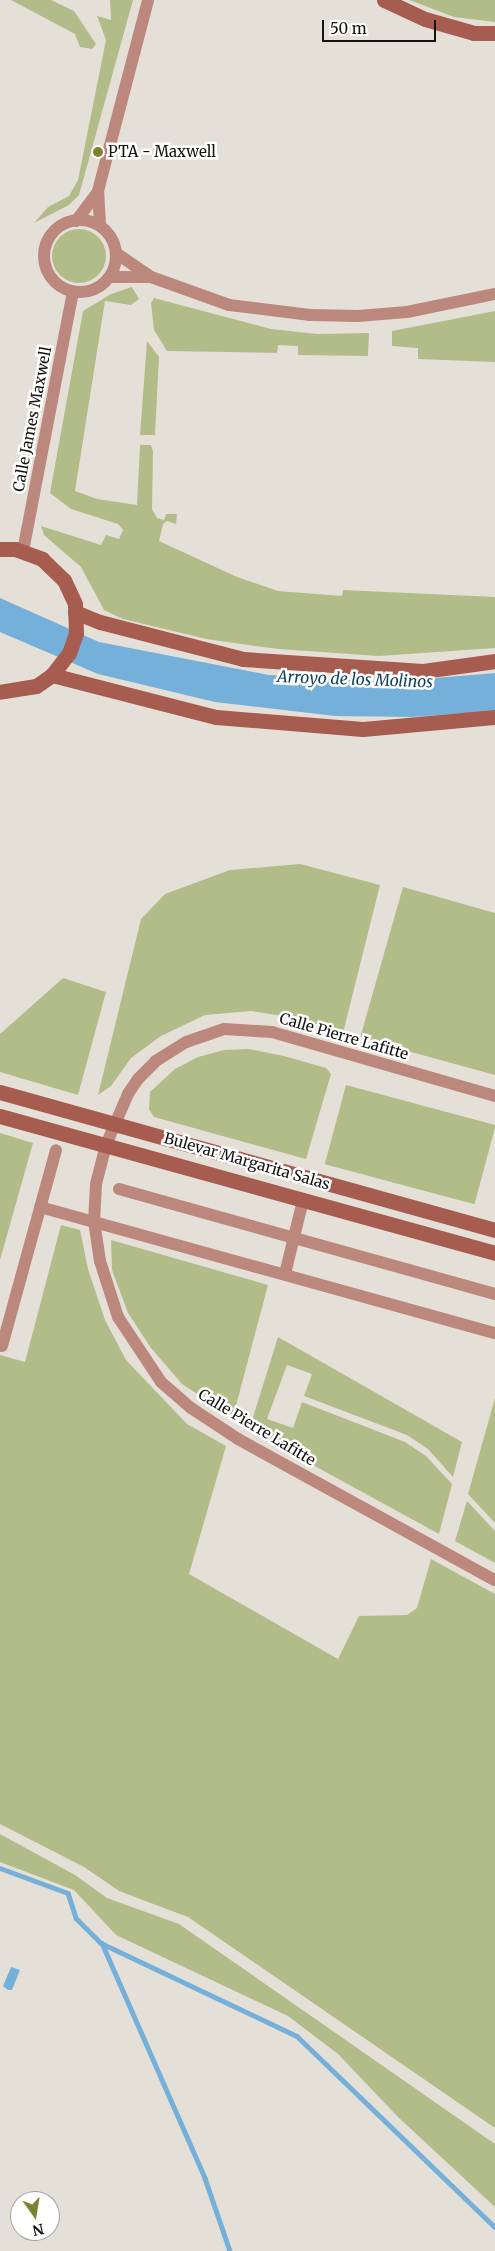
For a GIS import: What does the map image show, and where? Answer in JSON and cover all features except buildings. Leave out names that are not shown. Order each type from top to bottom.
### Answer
[{"type":"street","points":[[100,226],[98,191],[148,0]]},
{"type":"street","points":[[384,0],[425,19],[474,33],[495,33]]},
{"type":"street","points":[[76,221],[98,191]]},
{"type":"street","points":[[116,253],[110,276],[100,286],[87,292],[73,292],[60,286],[50,276],[44,255],[51,235],[62,225],[76,221],[100,226],[108,233],[116,253],[151,277],[229,305],[310,315],[358,316],[407,312],[495,294]]},
{"type":"street","points":[[110,276],[151,277]]},
{"type":"street","name":"Calle James Maxwell","points":[[23,551],[73,292]]},
{"type":"street","points":[[0,550],[23,551],[42,559],[64,580],[75,612],[76,633],[69,653],[52,675],[36,686],[6,692],[0,700]]},
{"type":"street","points":[[75,612],[100,622],[243,659],[423,671],[495,661]]},
{"type":"street","points":[[52,675],[216,717],[362,729],[495,717]]},
{"type":"street","name":"Calle Pierre Lafitte","points":[[495,1096],[272,1032],[224,1029],[186,1042],[156,1061],[128,1094],[106,1145],[96,1184],[94,1221],[100,1261],[118,1317],[161,1382],[190,1408],[238,1439],[495,1580]]},
{"type":"street","name":"Bulevar Margarita Salas","points":[[0,1092],[495,1230]]},
{"type":"street","name":"Bulevar Margarita Salas","points":[[0,1116],[495,1253]]},
{"type":"street","points":[[2,1346],[56,1150]]},
{"type":"street","points":[[118,1189],[495,1294]]},
{"type":"street","points":[[285,1274],[303,1200]]},
{"type":"street","points":[[40,1207],[495,1332]]},
{"type":"green space","points":[[11,0],[51,0],[74,11],[96,44],[92,49],[80,47],[75,34]]},
{"type":"green space","points":[[110,0],[133,0],[79,195],[69,205],[34,223],[48,207],[69,196],[78,180],[106,40],[97,16],[111,20]]},
{"type":"green space","points":[[409,0],[495,0],[495,22],[454,17]]},
{"type":"green space","points":[[79,229],[89,231],[98,237],[104,246],[106,256],[104,266],[98,275],[89,281],[79,283],[69,281],[60,275],[54,266],[52,256],[54,246],[60,237],[69,231]]},
{"type":"green space","points":[[132,287],[139,299],[131,305],[105,301],[75,491],[97,499],[137,505],[140,445],[151,445],[153,451],[152,509],[157,518],[164,520],[166,514],[177,514],[176,524],[167,521],[163,524],[159,541],[237,577],[278,591],[342,596],[343,590],[495,597],[495,648],[379,656],[278,649],[206,639],[123,619],[104,610],[81,567],[44,535],[41,526],[101,545],[106,535],[119,539],[123,530],[118,524],[71,509],[50,493],[83,311],[111,294]]},
{"type":"green space","points":[[154,298],[271,329],[317,334],[369,333],[368,356],[298,355],[298,346],[278,345],[277,353],[167,351],[154,330],[151,303]]},
{"type":"green space","points":[[495,311],[495,362],[418,359],[418,348],[392,346],[392,331]]},
{"type":"green space","points":[[147,341],[159,357],[155,435],[140,435]]},
{"type":"green space","points":[[300,864],[380,885],[343,1033],[296,1018],[251,1011],[205,1015],[161,1036],[131,1058],[111,1086],[98,1095],[141,919],[165,894],[230,870]]},
{"type":"green space","points":[[403,887],[495,913],[495,1075],[360,1038]]},
{"type":"green space","points":[[63,978],[106,992],[78,1095],[0,1072],[0,1034]]},
{"type":"green space","points":[[249,1049],[284,1056],[326,1068],[331,1074],[306,1159],[154,1117],[149,1109],[150,1092],[175,1069],[198,1057],[224,1050]]},
{"type":"green space","points":[[346,1085],[495,1125],[474,1204],[325,1164]]},
{"type":"green space","points":[[0,1133],[33,1143],[0,1260]]},
{"type":"green space","points":[[61,1225],[80,1230],[88,1269],[105,1320],[126,1360],[187,1424],[226,1446],[189,1574],[338,1659],[359,1616],[407,1615],[417,1608],[431,1559],[495,1594],[495,2128],[188,1917],[119,1891],[84,1867],[0,1824],[0,1355],[25,1362]]},
{"type":"green space","points":[[111,1240],[268,1285],[233,1417],[182,1384],[151,1348],[128,1313],[112,1270]]},
{"type":"green space","points":[[278,1337],[462,1442],[453,1477],[428,1449],[407,1435],[304,1396],[312,1374],[287,1365],[267,1419],[293,1428],[302,1402],[405,1442],[426,1456],[452,1484],[439,1534],[249,1430]]},
{"type":"green space","points":[[495,1398],[495,1523],[468,1494]]},
{"type":"green space","points":[[467,1501],[495,1531],[495,1563],[455,1541]]},
{"type":"green space","points":[[0,1834],[75,1875],[107,1898],[179,1924],[495,2144],[495,2207],[398,2117],[338,2054],[288,2016],[116,1935],[74,1890],[0,1862]]},
{"type":"water","points":[[0,598],[99,642],[269,675],[388,682],[495,673],[495,711],[412,717],[335,716],[215,702],[98,674],[0,632]]},
{"type":"water","points":[[11,1967],[20,1970],[12,1990],[8,1990],[3,1986]]},
{"type":"waterway","points":[[0,1868],[68,1893],[76,1918],[101,1943],[297,2036],[495,2227]]},
{"type":"waterway","points":[[102,1943],[205,2178],[230,2251]]},
{"type":"place","name":"PTA - Maxwell","points":[[98,152]]},
{"type":"water label","name":"Arroyo de los Molinos","points":[[355,679]]}]
